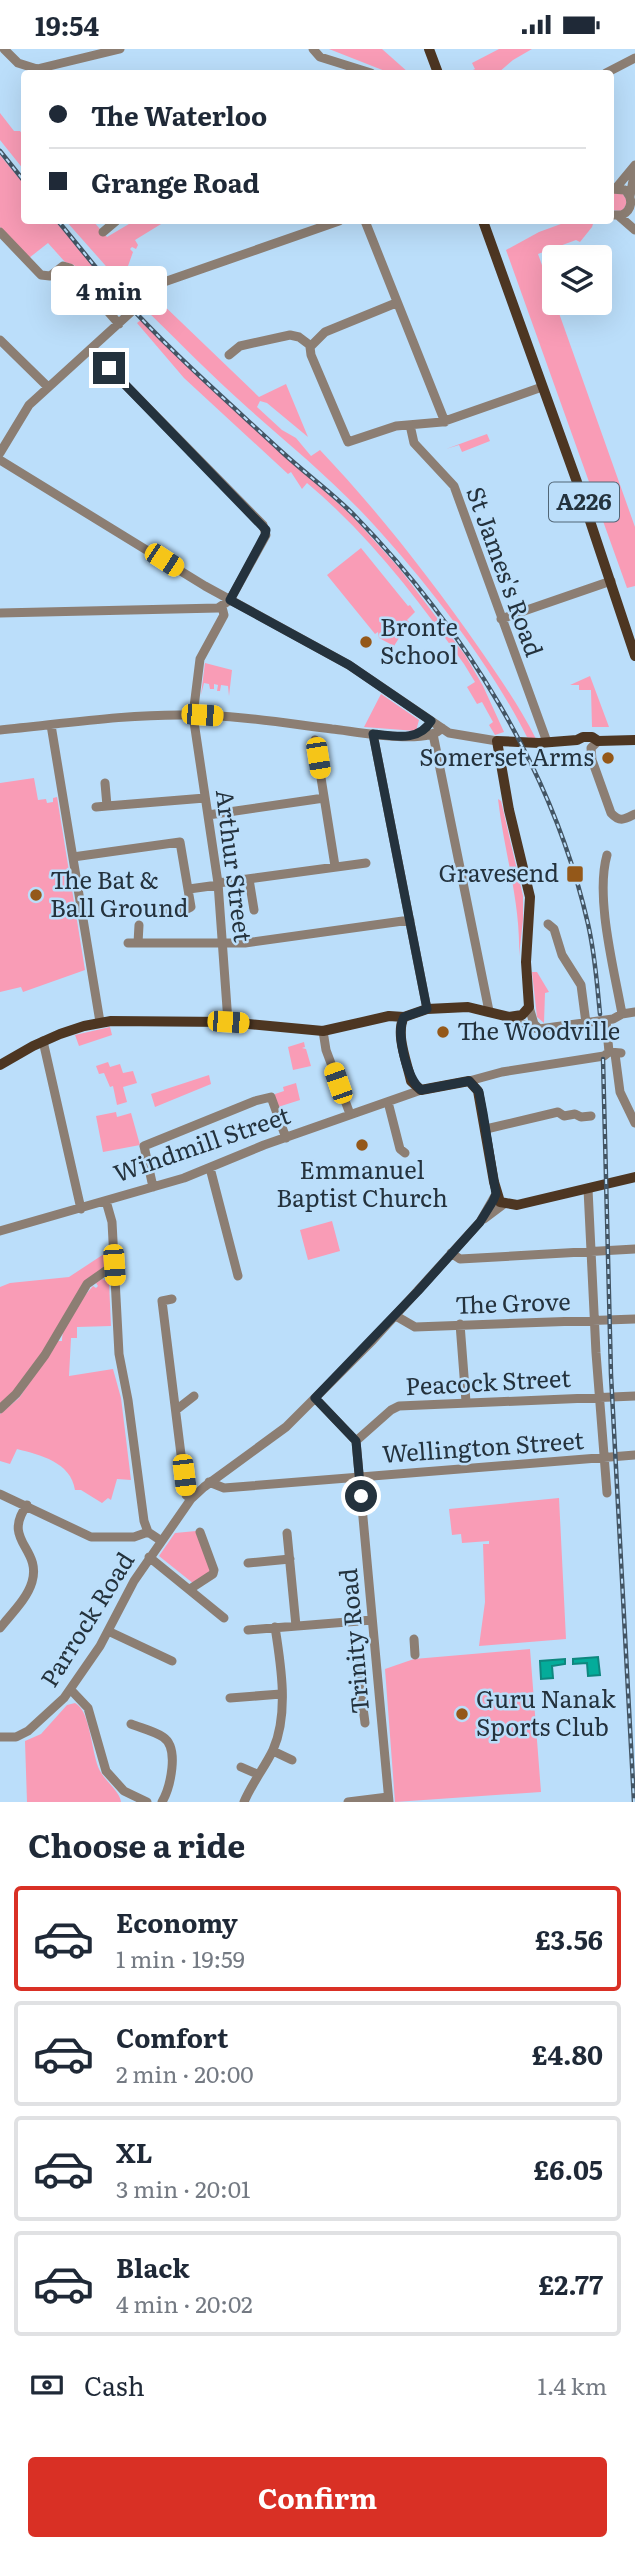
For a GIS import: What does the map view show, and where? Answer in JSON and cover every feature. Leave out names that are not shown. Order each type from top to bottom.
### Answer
[{"type":"main road","points":[[424,49],[431,70]]},
{"type":"main road","points":[[429,49],[437,70]]},
{"type":"main road","points":[[487,224],[551,393],[556,423]]},
{"type":"main road","name":"A226","points":[[487,224],[496,257],[634,644]]},
{"type":"main road","points":[[536,351],[534,357],[544,385],[542,387]]},
{"type":"main road","points":[[0,1065],[43,1041],[100,1022],[228,1022],[323,1031],[389,1016],[404,1017],[427,1009],[456,1006],[509,1017],[522,1015],[529,1007],[526,962],[530,897],[509,810],[503,741],[542,743],[587,737],[598,741],[635,740]]},
{"type":"main road","points":[[404,1017],[401,1033],[411,1081],[421,1090]]},
{"type":"main road","points":[[376,1020],[393,1023],[401,1033]]},
{"type":"main road","points":[[469,1081],[479,1092],[496,1194],[504,1204],[517,1205],[635,1176]]},
{"type":"main road","name":"Windmill Street","points":[[421,1090],[469,1081]]},
{"type":"street","points":[[4,49],[18,63],[37,69],[120,49]]},
{"type":"street","points":[[313,49],[320,57],[355,70]]},
{"type":"street","points":[[612,70],[635,58]]},
{"type":"street","points":[[614,186],[635,165]]},
{"type":"street","points":[[615,216],[629,211],[635,171]]},
{"type":"street","points":[[614,188],[625,190],[635,210]]},
{"type":"street","points":[[615,216],[635,230]]},
{"type":"street","points":[[103,232],[112,224]]},
{"type":"street","points":[[0,453],[26,408],[147,297],[170,280],[330,224]]},
{"type":"street","points":[[366,224],[444,422]]},
{"type":"street","points":[[0,232],[41,275],[51,276],[64,266],[70,268],[119,324]]},
{"type":"street","points":[[310,346],[325,332],[396,303]]},
{"type":"street","points":[[229,355],[239,347],[290,335],[299,337],[310,346],[311,355],[348,442],[395,426],[444,422],[542,387]]},
{"type":"street","points":[[0,340],[48,387]]},
{"type":"street","points":[[0,613],[222,607],[230,600],[265,535],[266,530],[91,350]]},
{"type":"street","name":"St James's Road","points":[[410,425],[414,443],[454,486],[539,720],[542,743]]},
{"type":"street","points":[[0,460],[230,600],[355,669],[442,728],[456,735],[503,741]]},
{"type":"street","points":[[501,619],[611,581]]},
{"type":"street","name":"Arthur Street","points":[[222,607],[224,615],[200,659],[193,715],[218,884],[228,1022]]},
{"type":"street","points":[[0,730],[193,715],[373,734],[416,736],[433,734],[442,728]]},
{"type":"street","points":[[416,736],[424,731],[431,721]]},
{"type":"street","points":[[51,725],[100,1022]]},
{"type":"street","points":[[373,734],[427,1009]]},
{"type":"street","points":[[433,734],[489,1011]]},
{"type":"street","points":[[315,740],[335,866]]},
{"type":"street","points":[[577,740],[592,760],[611,813],[620,820],[635,814]]},
{"type":"street","points":[[592,760],[592,748],[598,741]]},
{"type":"street","points":[[105,783],[107,806]]},
{"type":"street","points":[[208,815],[324,798]]},
{"type":"street","points":[[96,807],[205,799]]},
{"type":"street","points":[[74,857],[180,842],[190,908],[163,911]]},
{"type":"street","points":[[607,855],[604,875],[605,914],[622,1014]]},
{"type":"street","points":[[189,890],[366,863]]},
{"type":"street","points":[[249,879],[254,910]]},
{"type":"street","points":[[139,925],[133,943],[224,944],[276,940],[410,920]]},
{"type":"street","points":[[548,924],[554,929],[562,955],[581,985],[588,1023]]},
{"type":"street","points":[[529,1007],[534,1024],[539,1029]]},
{"type":"street","points":[[509,1017],[539,1029],[606,1020],[635,1012]]},
{"type":"street","points":[[606,1020],[615,1053],[620,1092],[635,1123]]},
{"type":"street","points":[[323,1031],[326,1050],[350,1114]]},
{"type":"street","points":[[43,1041],[81,1209]]},
{"type":"street","name":"Windmill Street","points":[[469,1081],[502,1072],[615,1053]]},
{"type":"street","name":"Windmill Street","points":[[0,1231],[81,1209],[210,1168],[350,1114],[421,1090]]},
{"type":"street","points":[[153,1187],[144,1146],[255,1101],[271,1097],[286,1138]]},
{"type":"street","points":[[388,1101],[400,1149],[404,1153]]},
{"type":"street","points":[[486,1129],[558,1112],[564,1116],[592,1116]]},
{"type":"street","points":[[210,1168],[238,1276]]},
{"type":"street","points":[[588,1189],[608,1458],[607,1493]]},
{"type":"street","points":[[480,1222],[496,1194]]},
{"type":"street","points":[[106,1201],[112,1222],[118,1354],[128,1400],[144,1525],[148,1532],[160,1540]]},
{"type":"street","points":[[480,1222],[504,1204]]},
{"type":"street","name":"Parrock Road","points":[[0,1737],[16,1737],[33,1728],[71,1690],[108,1631],[149,1556],[191,1499],[209,1482],[273,1438],[315,1398],[396,1316],[480,1222]]},
{"type":"street","points":[[451,1253],[460,1259],[635,1249]]},
{"type":"street","points":[[0,1409],[16,1394],[45,1355],[87,1284],[114,1265]]},
{"type":"street","points":[[172,1299],[162,1301],[186,1495],[191,1499]]},
{"type":"street","name":"The Grove","points":[[396,1316],[413,1327],[635,1319]]},
{"type":"street","points":[[460,1324],[466,1402]]},
{"type":"street","points":[[176,1410],[194,1396]]},
{"type":"street","name":"Peacock Street","points":[[356,1441],[395,1407],[631,1396]]},
{"type":"street","points":[[315,1398],[356,1441]]},
{"type":"street","name":"Trinity Road","points":[[356,1441],[389,1800]]},
{"type":"street","name":"Wellington Street","points":[[209,1482],[224,1489],[633,1456]]},
{"type":"street","points":[[0,1494],[96,1538],[136,1537],[148,1532]]},
{"type":"street","points":[[0,1627],[27,1595],[32,1582],[32,1560],[17,1525],[27,1505]]},
{"type":"street","points":[[190,1589],[213,1574],[214,1570],[200,1532]]},
{"type":"street","points":[[287,1533],[296,1626]]},
{"type":"street","points":[[149,1556],[224,1618]]},
{"type":"street","points":[[248,1563],[289,1559]]},
{"type":"street","points":[[248,1630],[372,1620]]},
{"type":"street","points":[[244,1802],[272,1751],[279,1729],[280,1660],[275,1627]]},
{"type":"street","points":[[108,1631],[168,1661]]},
{"type":"street","points":[[414,1639],[415,1655]]},
{"type":"street","points":[[358,1666],[365,1723]]},
{"type":"street","points":[[359,1686],[378,1685]]},
{"type":"street","points":[[71,1690],[88,1708],[106,1771],[124,1791],[146,1802]]},
{"type":"street","points":[[230,1698],[281,1694]]},
{"type":"street","points":[[363,1704],[380,1703]]},
{"type":"street","points":[[131,1724],[138,1732],[165,1738],[169,1743],[172,1777],[162,1802]]},
{"type":"street","points":[[272,1751],[292,1760]]},
{"type":"street","points":[[241,1767],[257,1774]]},
{"type":"street","points":[[348,1802],[389,1800]]},
{"type":"shaded area","points":[[329,49],[382,49],[406,70],[382,70]]},
{"type":"shaded area","points":[[499,49],[532,49],[501,70],[473,70],[475,69],[472,63]]},
{"type":"shaded area","points":[[0,113],[14,131],[21,132],[21,166],[0,140]]},
{"type":"shaded area","points":[[0,155],[21,180],[21,224],[58,224],[130,307],[117,314],[74,265],[65,262],[48,243],[29,258],[0,227]]},
{"type":"shaded area","points":[[614,193],[622,193],[626,199],[622,211],[614,210]]},
{"type":"shaded area","points":[[69,224],[96,224],[107,237],[129,224],[161,224],[135,240],[138,245],[136,249],[130,249],[133,252],[128,266],[148,289],[136,300]]},
{"type":"shaded area","points":[[561,224],[593,224],[580,242],[576,240],[562,245],[542,245],[542,253],[538,254],[542,265],[542,315],[560,315],[635,527],[635,586],[627,588],[506,250],[539,232]]},
{"type":"shaded area","points":[[156,298],[259,397],[286,384],[308,437],[267,403],[260,401],[257,407],[282,430],[296,438],[311,456],[320,450],[383,521],[479,648],[536,739],[527,737],[477,654],[395,548],[344,494],[236,397],[145,309]]},
{"type":"shaded area","points":[[141,320],[352,516],[399,568],[465,655],[504,732],[495,735],[489,725],[493,722],[482,702],[477,704],[467,687],[475,682],[464,664],[410,591],[372,546],[307,483],[302,489],[291,472],[288,474],[184,378],[137,323]]},
{"type":"shaded area","points":[[487,434],[490,441],[462,452],[459,445],[446,449]]},
{"type":"shaded area","points":[[361,548],[415,612],[407,620],[409,622],[394,646],[379,638],[378,632],[375,634],[327,575]]},
{"type":"shaded area","points":[[205,663],[232,670],[229,696],[228,686],[221,685],[220,691],[217,691],[218,685],[214,684],[214,689],[210,689],[209,684],[204,683],[201,695]]},
{"type":"shaded area","points":[[590,676],[609,727],[592,727],[591,690],[579,690],[579,685],[570,685]]},
{"type":"shaded area","points":[[381,694],[419,720],[416,731],[364,727]]},
{"type":"shaded area","name":"The Bat & Ball Ground","points":[[34,778],[38,800],[46,799],[47,803],[53,802],[53,798],[57,797],[85,970],[23,992],[21,987],[0,992],[0,783]]},
{"type":"shaded area","points":[[498,799],[501,801],[523,896],[519,956],[515,897]]},
{"type":"shaded area","points":[[532,972],[537,972],[549,992],[545,993],[544,1023],[537,1017]]},
{"type":"shaded area","points":[[110,1027],[112,1035],[79,1046],[75,1035]]},
{"type":"shaded area","points":[[304,1042],[305,1047],[302,1048],[306,1049],[311,1066],[293,1070],[288,1047]]},
{"type":"shaded area","points":[[108,1062],[110,1067],[120,1064],[123,1073],[133,1071],[137,1083],[123,1087],[127,1102],[117,1105],[113,1086],[110,1087],[104,1073],[99,1074],[96,1066]]},
{"type":"shaded area","points":[[209,1075],[211,1084],[155,1107],[151,1094]]},
{"type":"shaded area","points":[[296,1083],[300,1100],[278,1107],[275,1094],[284,1091],[283,1087]]},
{"type":"shaded area","points":[[116,1112],[117,1117],[131,1113],[140,1145],[103,1152],[96,1116]]},
{"type":"shaded area","points":[[332,1221],[340,1251],[308,1260],[300,1230]]},
{"type":"shaded area","points":[[107,1252],[104,1267],[39,1361],[0,1407],[0,1287],[10,1283],[69,1277]]},
{"type":"shaded area","points":[[102,1279],[109,1282],[111,1326],[77,1327],[77,1338],[71,1338],[69,1376],[113,1369],[121,1398],[131,1480],[117,1479],[111,1500],[108,1498],[102,1503],[81,1490],[75,1490],[72,1480],[61,1466],[44,1457],[17,1449],[10,1464],[0,1461],[0,1414],[19,1398],[58,1341],[62,1341],[65,1326],[78,1305]]},
{"type":"shaded area","points":[[559,1498],[566,1639],[479,1646],[485,1602],[483,1544],[489,1544],[489,1541],[462,1543],[461,1534],[452,1535],[449,1509]]},
{"type":"shaded area","points":[[196,1531],[212,1570],[194,1584],[159,1556],[175,1533]]},
{"type":"shaded area","name":"Guru Nanak Sports Club","points":[[530,1649],[541,1792],[395,1802],[385,1669],[414,1659]]},
{"type":"shaded area","points":[[598,1657],[600,1675],[588,1676],[587,1663],[573,1664],[573,1659]]},
{"type":"shaded area","points":[[565,1659],[565,1664],[552,1666],[553,1678],[541,1679],[540,1661]]},
{"type":"shaded area","points":[[75,1703],[88,1724],[100,1771],[121,1802],[27,1802],[25,1741],[41,1734],[67,1705]]},
{"type":"railway","points":[[0,151],[21,177]]},
{"type":"railway","points":[[60,224],[115,290],[155,332],[282,452],[354,515],[432,605],[467,653],[528,757],[552,811],[588,924],[600,1014]]},
{"type":"railway","points":[[603,1059],[611,1375],[634,1802]]},
{"type":"place","name":"Bronte School","points":[[366,642]]},
{"type":"place","name":"Somerset Arms","points":[[608,758]]},
{"type":"place","name":"Gravesend","points":[[575,874]]},
{"type":"place","name":"The Bat & Ball Ground","points":[[36,895]]},
{"type":"place","name":"The Woodville","points":[[443,1032]]},
{"type":"place","name":"Emmanuel Baptist Church","points":[[362,1145]]},
{"type":"place","name":"Guru Nanak Sports Club","points":[[462,1714]]},
{"type":"route","points":[[109,368],[266,530],[230,600],[349,665],[431,721],[424,731],[416,736],[373,734],[427,1009],[404,1017],[401,1020],[401,1033],[411,1081],[415,1086],[421,1090],[469,1081],[479,1092],[496,1194],[480,1222],[373,1340],[315,1398],[356,1441],[361,1496]]}]
